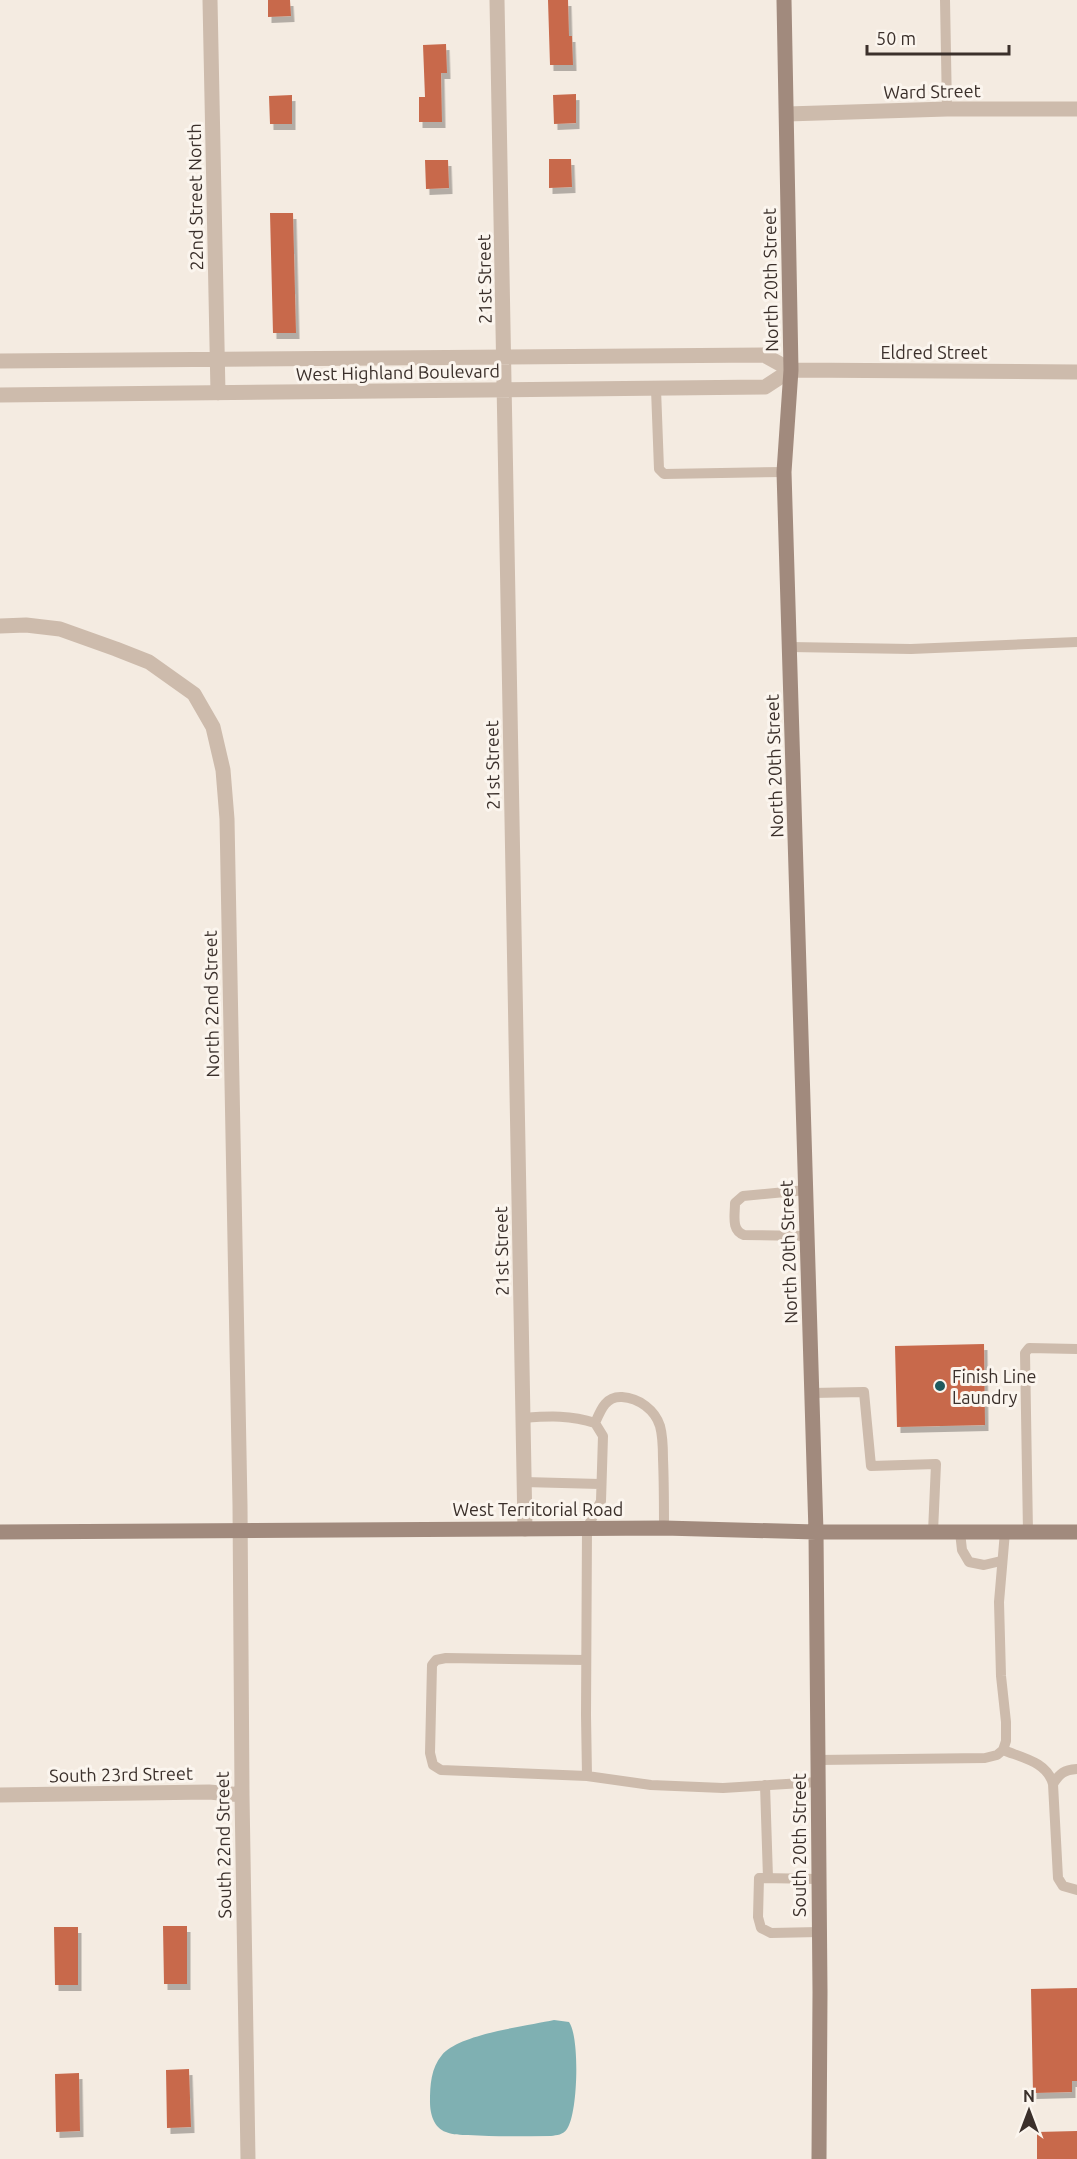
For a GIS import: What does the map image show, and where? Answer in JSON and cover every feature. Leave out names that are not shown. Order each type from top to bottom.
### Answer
[{"type":"main road","name":"North 20th Street","points":[[784,0],[791,370],[784,472],[816,1532]]},
{"type":"main road","name":"West Territorial Road","points":[[0,1532],[587,1528],[816,1532],[1077,1532]]},
{"type":"main road","name":"South 20th Street","points":[[816,1532],[819,2159]]},
{"type":"street","name":"22nd Street North","points":[[210,0],[218,393]]},
{"type":"street","name":"21st Street","points":[[497,0],[525,1529]]},
{"type":"street","name":"Ward Street","points":[[787,114],[947,109],[1077,110]]},
{"type":"street","points":[[0,361],[764,355],[791,370]]},
{"type":"street","name":"Eldred Street","points":[[791,370],[1077,372]]},
{"type":"street","name":"West Highland Boulevard","points":[[0,395],[765,387],[791,370]]},
{"type":"street","name":"North 22nd Street","points":[[0,626],[26,625],[60,629],[148,662],[194,694],[213,727],[224,770],[227,819],[240,1530]]},
{"type":"street","name":"South 22nd Street","points":[[240,1530],[248,2159]]},
{"type":"street","name":"South 23rd Street","points":[[0,1795],[209,1792],[242,1795]]},
{"type":"lane","points":[[945,0],[947,109]]},
{"type":"lane","points":[[656,389],[658,469],[664,474],[784,472]]},
{"type":"lane","points":[[790,647],[911,649],[1077,642]]},
{"type":"lane","points":[[806,1190],[751,1195],[739,1199],[735,1203],[735,1228],[737,1233],[744,1235],[807,1236]]},
{"type":"lane","points":[[1028,1532],[1025,1353],[1029,1348],[1077,1349]]},
{"type":"lane","points":[[812,1393],[864,1392],[871,1466],[936,1464],[933,1532]]},
{"type":"lane","points":[[595,1423],[605,1403],[616,1397],[632,1398],[650,1409],[656,1417],[662,1437],[664,1528]]},
{"type":"lane","points":[[524,1418],[562,1416],[595,1423],[603,1436],[601,1501],[587,1528],[587,1776]]},
{"type":"lane","points":[[525,1482],[600,1484]]},
{"type":"lane","points":[[960,1532],[962,1550],[969,1562],[984,1565],[1001,1561]]},
{"type":"lane","points":[[818,1760],[985,1758],[997,1755],[1003,1750],[1006,1741],[1006,1722],[999,1602],[1005,1532]]},
{"type":"lane","points":[[586,1660],[446,1658],[436,1660],[432,1665],[430,1753],[433,1765],[441,1770],[587,1776],[661,1785],[723,1788],[818,1782]]},
{"type":"lane","points":[[1003,1750],[1046,1769],[1053,1784],[1058,1878],[1063,1886],[1077,1890]]},
{"type":"lane","points":[[1053,1784],[1059,1774],[1066,1770],[1077,1769]]},
{"type":"lane","points":[[765,1785],[768,1878]]},
{"type":"lane","points":[[819,1879],[759,1878],[758,1917],[761,1928],[771,1933],[819,1932]]},
{"type":"water","points":[[554,2020],[569,2022],[575,2043],[574,2108],[571,2121],[565,2131],[551,2136],[489,2136],[454,2134],[438,2127],[431,2111],[430,2089],[433,2071],[442,2055],[451,2048],[478,2036]]},
{"type":"building","points":[[268,0],[290,0],[291,16],[268,17]]},
{"type":"building","points":[[548,0],[568,0],[573,65],[550,65]]},
{"type":"building","points":[[446,44],[447,73],[441,73],[442,122],[419,122],[419,97],[425,97],[423,45]]},
{"type":"building","points":[[576,94],[576,123],[554,124],[553,95]]},
{"type":"building","points":[[292,95],[292,124],[270,124],[269,96]]},
{"type":"building","points":[[549,159],[571,159],[572,187],[549,188]]},
{"type":"building","points":[[425,160],[448,160],[449,188],[426,189]]},
{"type":"building","points":[[270,213],[293,213],[296,333],[273,333]]},
{"type":"building","name":"Finish Line Laundry","points":[[984,1344],[985,1425],[897,1427],[895,1346]]},
{"type":"building","points":[[163,1926],[187,1926],[187,1984],[164,1984]]},
{"type":"building","points":[[54,1927],[78,1927],[78,1985],[55,1985]]},
{"type":"building","points":[[1077,1988],[1077,2081],[1072,2081],[1072,2092],[1033,2093],[1031,1989]]},
{"type":"building","points":[[189,2069],[191,2127],[167,2128],[166,2070]]},
{"type":"building","points":[[79,2073],[80,2131],[56,2132],[55,2074]]},
{"type":"building","points":[[1077,2131],[1077,2159],[1037,2159],[1037,2132]]},
{"type":"place","name":"Finish Line Laundry","points":[[940,1386]]}]
